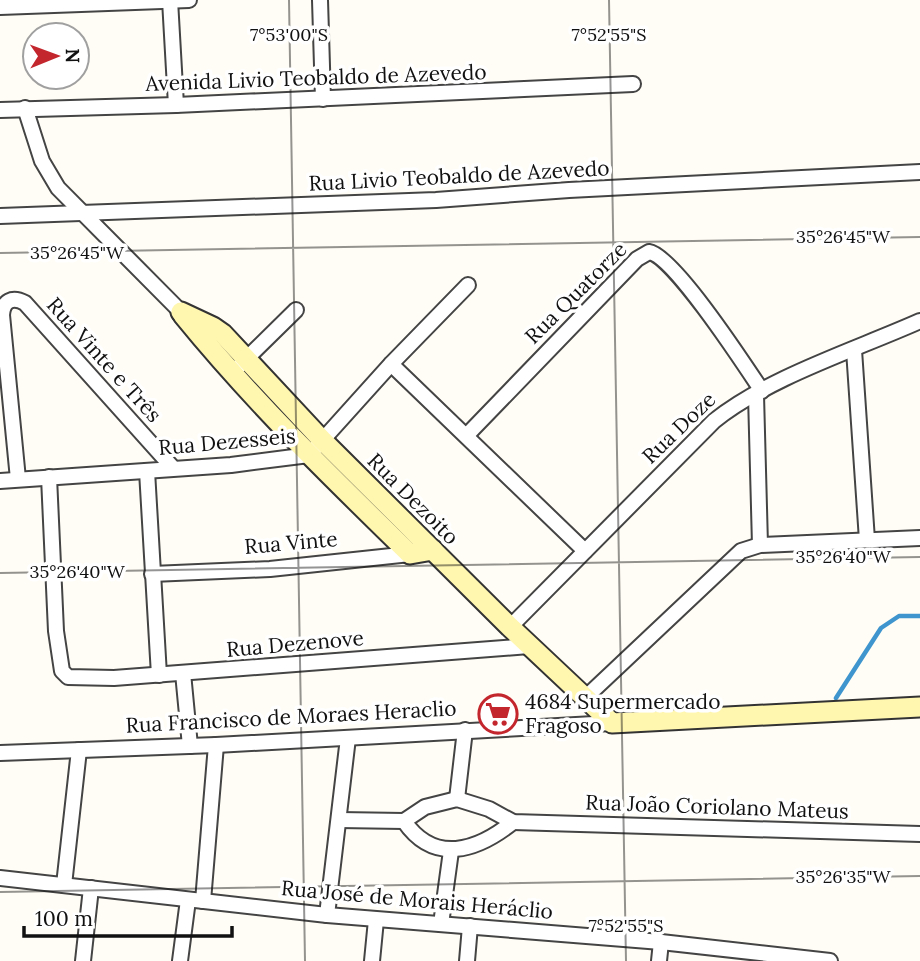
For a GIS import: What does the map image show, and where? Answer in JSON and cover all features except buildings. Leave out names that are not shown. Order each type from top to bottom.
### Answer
[{"type":"street","points":[[170,0],[176,106]]},
{"type":"street","points":[[0,6],[189,0]]},
{"type":"street","points":[[320,0],[323,99]]},
{"type":"street","name":"Avenida Livio Teobaldo de Azevedo","points":[[0,110],[176,106],[633,84]]},
{"type":"street","name":"Rua Dezoito","points":[[25,108],[45,169],[58,188],[181,312],[231,373],[433,550],[529,646],[612,723]]},
{"type":"street","name":"Rua Livio Teobaldo de Azevedo","points":[[0,216],[436,200],[569,190],[920,172]]},
{"type":"street","name":"Rua Quatorze","points":[[467,435],[637,259],[649,252],[661,257],[722,332],[759,393]]},
{"type":"street","name":"Rua Dezesseis","points":[[0,481],[268,462],[315,448],[468,285]]},
{"type":"street","name":"Rua Vinte e Três","points":[[18,479],[2,315],[3,306],[13,299],[25,303],[173,468]]},
{"type":"street","points":[[231,373],[296,310]]},
{"type":"street","name":"Rua Dezoito","points":[[181,312],[213,327],[246,359],[315,448],[410,554]]},
{"type":"street","name":"Rua Doze","points":[[510,627],[713,421],[734,404],[799,372],[920,321]]},
{"type":"street","points":[[853,350],[866,540]]},
{"type":"street","points":[[391,364],[585,551]]},
{"type":"street","points":[[759,393],[760,545]]},
{"type":"street","points":[[147,471],[159,675]]},
{"type":"street","name":"Rua Dezenove","points":[[49,477],[56,631],[59,661],[65,675],[94,679],[159,675],[529,646]]},
{"type":"street","points":[[584,698],[741,551],[760,545],[920,538]]},
{"type":"street","name":"Rua Vinte","points":[[152,574],[270,569],[433,550]]},
{"type":"street","points":[[183,673],[190,746]]},
{"type":"street","name":"Rua Francisco de Moraes Heraclio","points":[[0,753],[216,745],[920,707]]},
{"type":"street","points":[[339,820],[404,821],[425,807],[457,799],[465,730]]},
{"type":"street","points":[[327,915],[348,738]]},
{"type":"street","points":[[203,901],[216,745]]},
{"type":"street","points":[[64,886],[79,750]]},
{"type":"street","name":"Rua João Coriolano Mateus","points":[[457,799],[489,808],[513,822],[920,834]]},
{"type":"street","points":[[404,821],[420,840],[451,851],[489,839],[513,822]]},
{"type":"street","points":[[441,924],[451,851]]},
{"type":"street","name":"Rua José de Morais Heráclio","points":[[0,878],[376,920],[661,942],[830,961]]},
{"type":"street","points":[[83,961],[91,888]]},
{"type":"street","points":[[180,961],[188,900]]},
{"type":"street","points":[[372,961],[376,920]]},
{"type":"street","points":[[467,961],[470,926]]},
{"type":"street","points":[[659,961],[661,942]]},
{"type":"waterway","points":[[836,698],[881,628],[899,616],[920,616]]},
{"type":"place","name":"4684 Supermercado Fragoso","points":[[498,714]]}]
